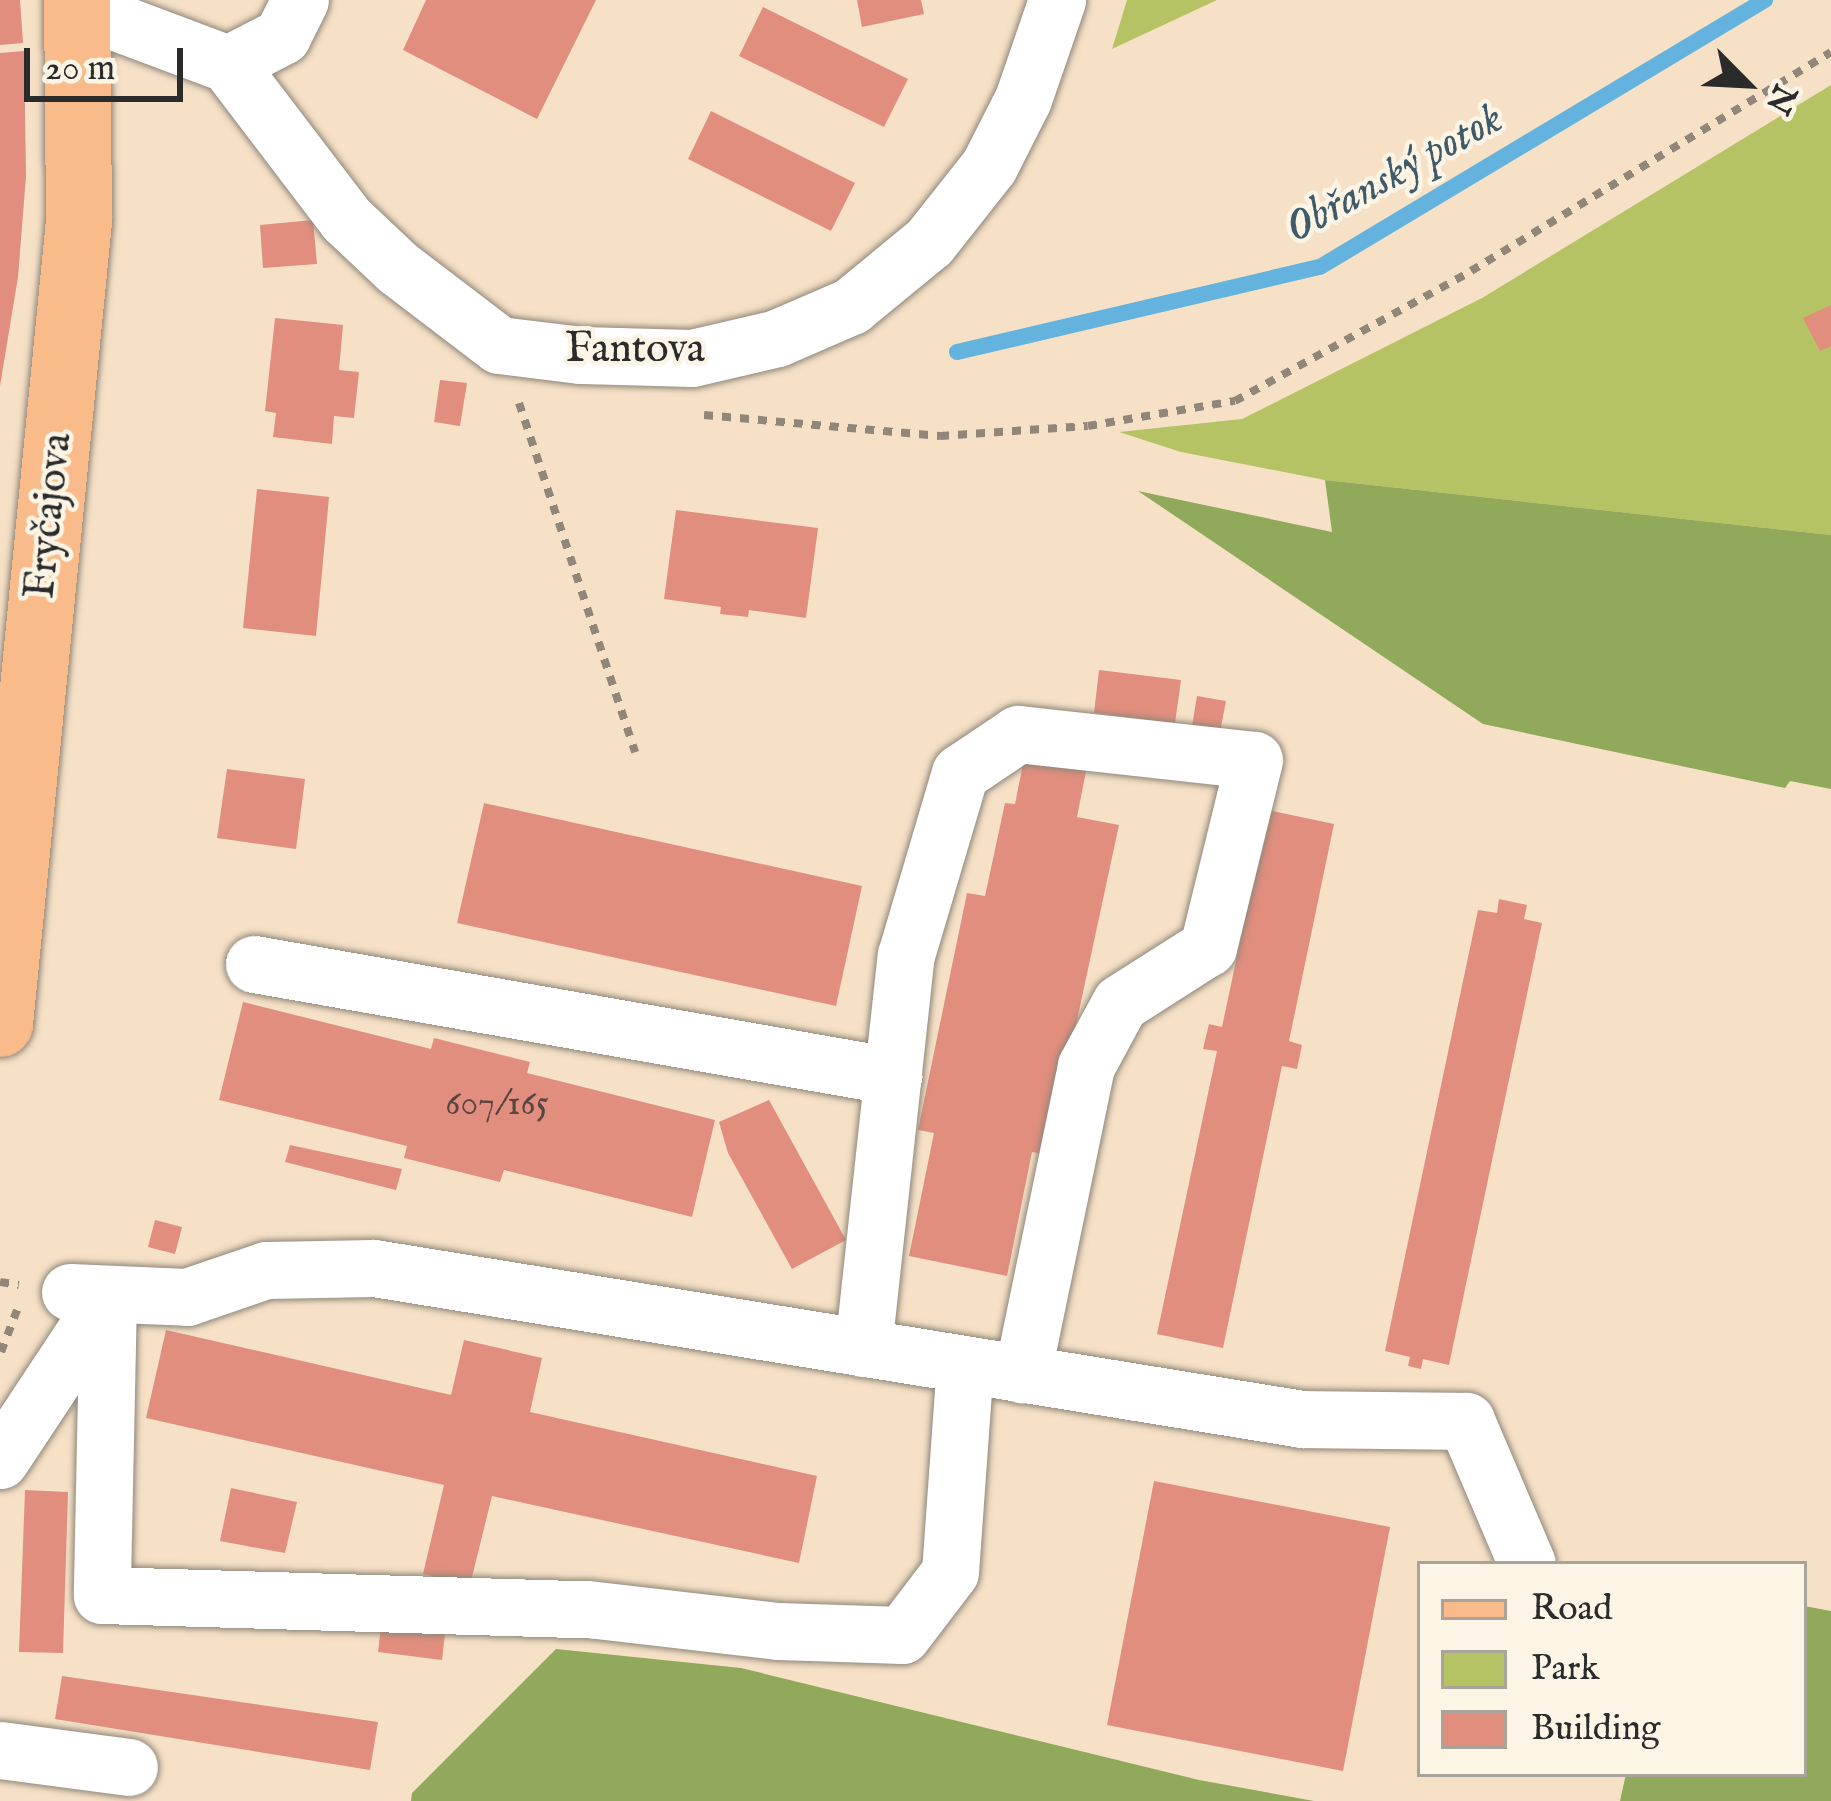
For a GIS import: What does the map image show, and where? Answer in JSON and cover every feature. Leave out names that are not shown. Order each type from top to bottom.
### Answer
[{"type":"main road","name":"Fryčajova","points":[[0,1024],[79,220],[78,4]]},
{"type":"street","points":[[228,64],[282,37],[300,0]]},
{"type":"street","name":"Fantova","points":[[228,64],[346,219],[398,268],[499,345],[581,356],[692,358],[777,338],[850,306],[928,242],[988,166],[1022,98],[1057,0]]},
{"type":"street","name":"Fryčajova","points":[[78,4],[228,64]]},
{"type":"street","points":[[862,1348],[906,955],[960,773],[1018,734],[1254,760],[1208,947],[1120,1003],[1086,1066],[1022,1374]]},
{"type":"street","points":[[254,964],[893,1076]]},
{"type":"street","points":[[67,1291],[187,1297],[266,1270],[374,1268],[1302,1419],[1466,1421],[1526,1561]]},
{"type":"street","points":[[67,1291],[102,1595],[588,1609],[778,1630],[902,1635],[950,1573],[965,1365]]},
{"type":"street","points":[[0,1460],[67,1291]]},
{"type":"street","points":[[0,1750],[129,1767]]},
{"type":"path","points":[[681,413],[940,436],[1088,426],[1235,401],[1471,272],[1831,52]]},
{"type":"path","points":[[499,345],[635,752]]},
{"type":"path","points":[[0,1353],[67,1291]]},
{"type":"green space","points":[[1127,0],[1217,0],[1112,49]]},
{"type":"green space","points":[[1831,85],[1831,535],[1325,480],[1181,452],[1119,432],[1242,419],[1482,298]]},
{"type":"green space","points":[[1325,480],[1831,535],[1831,789],[1790,781],[1785,788],[1483,724],[1138,491],[1332,532]]},
{"type":"green space","points":[[1807,1607],[1831,1611],[1831,1801],[1620,1801],[1625,1777],[1807,1777]]},
{"type":"green space","points":[[556,1649],[741,1668],[1199,1780],[1314,1801],[411,1801],[412,1793]]},
{"type":"building","points":[[0,0],[20,0],[23,43],[0,45]]},
{"type":"building","points":[[426,0],[596,0],[537,119],[403,50]]},
{"type":"building","points":[[857,0],[921,0],[924,14],[862,27]]},
{"type":"building","points":[[763,7],[908,79],[884,127],[739,56]]},
{"type":"building","points":[[24,51],[26,176],[18,277],[0,386],[0,53]]},
{"type":"building","points":[[711,111],[855,183],[831,231],[688,159]]},
{"type":"building","points":[[313,220],[317,264],[263,268],[260,225]]},
{"type":"building","points":[[1831,305],[1831,346],[1820,351],[1803,318]]},
{"type":"building","points":[[275,318],[343,325],[339,370],[359,372],[354,418],[334,416],[332,444],[273,437],[276,413],[265,411]]},
{"type":"building","points":[[440,380],[467,383],[460,426],[434,422]]},
{"type":"building","points":[[257,489],[329,497],[316,636],[243,628]]},
{"type":"building","points":[[676,510],[818,528],[806,618],[749,610],[748,617],[720,614],[721,607],[664,599]]},
{"type":"building","points":[[1099,670],[1181,680],[1175,723],[1094,713]]},
{"type":"building","points":[[1197,696],[1226,701],[1219,737],[1191,732]]},
{"type":"building","points":[[1026,749],[1088,761],[1077,817],[1119,825],[1048,1155],[1032,1152],[1007,1276],[909,1256],[934,1133],[918,1130],[967,893],[985,896],[1005,803],[1015,804]]},
{"type":"building","points":[[227,769],[305,779],[296,849],[217,838]]},
{"type":"building","points":[[484,803],[862,886],[836,1006],[457,923]]},
{"type":"building","points":[[1268,810],[1334,824],[1289,1041],[1302,1045],[1297,1069],[1282,1066],[1223,1348],[1157,1334],[1217,1051],[1203,1049],[1209,1024],[1222,1027]]},
{"type":"building","points":[[1499,899],[1527,905],[1524,919],[1542,923],[1449,1365],[1423,1359],[1421,1369],[1408,1366],[1410,1357],[1385,1351],[1478,910],[1497,913]]},
{"type":"building","points":[[243,1002],[431,1049],[434,1038],[530,1062],[527,1073],[715,1120],[692,1217],[504,1170],[500,1182],[404,1158],[407,1146],[219,1100]]},
{"type":"building","points":[[769,1100],[846,1240],[792,1269],[728,1153],[719,1122]]},
{"type":"building","points":[[290,1145],[402,1169],[396,1190],[285,1162]]},
{"type":"building","points":[[155,1220],[182,1227],[175,1254],[148,1247]]},
{"type":"building","points":[[166,1330],[451,1395],[464,1340],[542,1358],[530,1412],[817,1476],[799,1563],[492,1496],[470,1585],[423,1574],[444,1485],[146,1418]]},
{"type":"building","points":[[1154,1481],[1390,1527],[1343,1771],[1107,1725]]},
{"type":"building","points":[[231,1488],[297,1502],[285,1553],[220,1541]]},
{"type":"building","points":[[25,1490],[68,1492],[63,1653],[19,1652]]},
{"type":"building","points":[[381,1626],[445,1634],[442,1660],[378,1652]]},
{"type":"building","points":[[62,1676],[378,1722],[370,1770],[55,1719]]},
{"type":"waterway","name":"Obřanský potok","points":[[957,352],[1320,267],[1765,0]]}]
